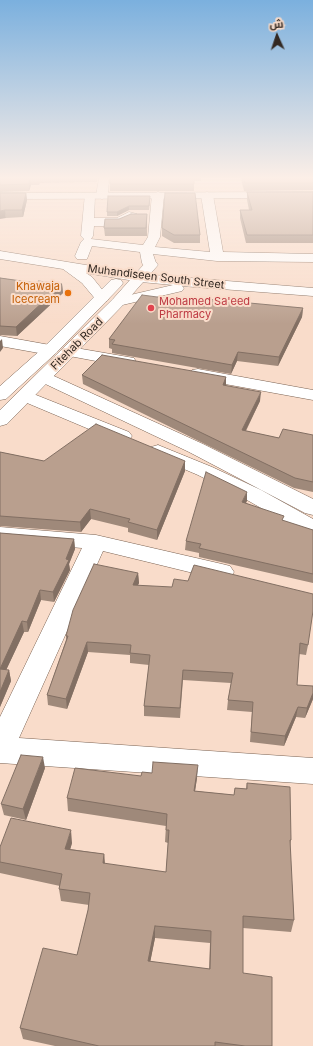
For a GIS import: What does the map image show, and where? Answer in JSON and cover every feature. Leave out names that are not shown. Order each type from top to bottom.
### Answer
[{"type":"main road","points":[[82,256],[87,242],[88,227]]},
{"type":"main road","points":[[144,263],[154,237],[154,227]]},
{"type":"main road","points":[[212,227],[217,256]]},
{"type":"main road","points":[[87,242],[144,263],[217,256],[313,258]]},
{"type":"main road","name":"Muhandiseen South Street","points":[[0,244],[98,258]]},
{"type":"main road","name":"Muhandiseen South Street","points":[[0,255],[124,275]]},
{"type":"main road","name":"Fitehab Road","points":[[2,393],[50,350],[124,275],[144,263]]},
{"type":"main road","name":"Fitehab Road","points":[[0,420],[70,352],[118,302],[144,263]]},
{"type":"main road","name":"Muhandiseen South Street","points":[[144,263],[235,275],[313,280]]},
{"type":"main road","name":"Muhandiseen South Street","points":[[144,263],[198,284],[313,292]]},
{"type":"main road","points":[[62,265],[79,273],[102,298]]},
{"type":"main road","points":[[118,302],[198,284]]},
{"type":"main road","points":[[0,341],[50,350]]},
{"type":"main road","points":[[70,352],[141,364]]},
{"type":"main road","points":[[180,371],[313,395]]},
{"type":"main road","points":[[45,377],[171,437],[313,508]]},
{"type":"main road","points":[[26,396],[155,450],[233,485],[313,528]]},
{"type":"main road","points":[[155,450],[171,437]]},
{"type":"main road","points":[[0,534],[96,542],[243,577]]},
{"type":"main road","points":[[96,542],[0,749],[313,771]]},
{"type":"building","points":[[104,227],[146,227],[146,228]]},
{"type":"building","points":[[199,227],[200,235],[174,235],[162,228]]},
{"type":"building","points":[[245,227],[313,227],[313,235],[247,235]]},
{"type":"building","points":[[0,278],[36,283],[38,281],[62,284],[16,327],[0,326]]},
{"type":"building","points":[[142,295],[195,302],[196,298],[303,308],[279,357],[238,352],[232,365],[112,344],[115,340],[109,339]]},
{"type":"building","points":[[102,355],[226,377],[223,385],[261,392],[242,430],[279,438],[283,429],[313,435],[313,482],[295,478],[82,375]]},
{"type":"building","points":[[96,424],[185,461],[157,530],[128,522],[130,519],[90,509],[80,522],[0,516],[0,452],[44,461]]},
{"type":"building","points":[[206,472],[247,492],[242,502],[284,516],[282,520],[313,530],[313,574],[199,548],[201,544],[186,541]]},
{"type":"building","points":[[0,533],[74,539],[66,559],[69,560],[53,592],[40,590],[27,622],[22,621],[0,669]]},
{"type":"building","points":[[94,564],[138,573],[133,585],[172,587],[174,579],[188,581],[194,565],[313,594],[313,611],[308,645],[300,643],[297,685],[313,686],[313,693],[307,708],[298,707],[285,736],[251,732],[253,702],[228,700],[233,673],[183,670],[180,708],[144,706],[150,655],[130,653],[131,645],[87,642],[66,699],[47,695],[68,636],[66,636],[73,610]]},
{"type":"building","points":[[0,669],[9,670],[0,692]]},
{"type":"building","points":[[21,755],[43,757],[23,809],[1,804]]},
{"type":"building","points":[[153,762],[198,765],[194,791],[234,795],[235,788],[247,789],[247,783],[290,787],[290,840],[294,920],[243,916],[243,973],[272,977],[272,1046],[245,1046],[215,1042],[215,1046],[99,1046],[20,1028],[43,948],[77,955],[88,910],[90,893],[59,889],[62,874],[0,862],[0,847],[11,818],[71,830],[65,849],[104,854],[103,863],[166,872],[169,830],[166,830],[167,814],[67,798],[75,768],[141,776],[142,772],[152,773]],"holes":[[[155,926],[211,931],[210,969],[148,961]]]},
{"type":"place","name":"Khawaja Icecream","points":[[68,293]]},
{"type":"place","name":"Mohamed Sa'eed Pharmacy","points":[[151,308]]}]
